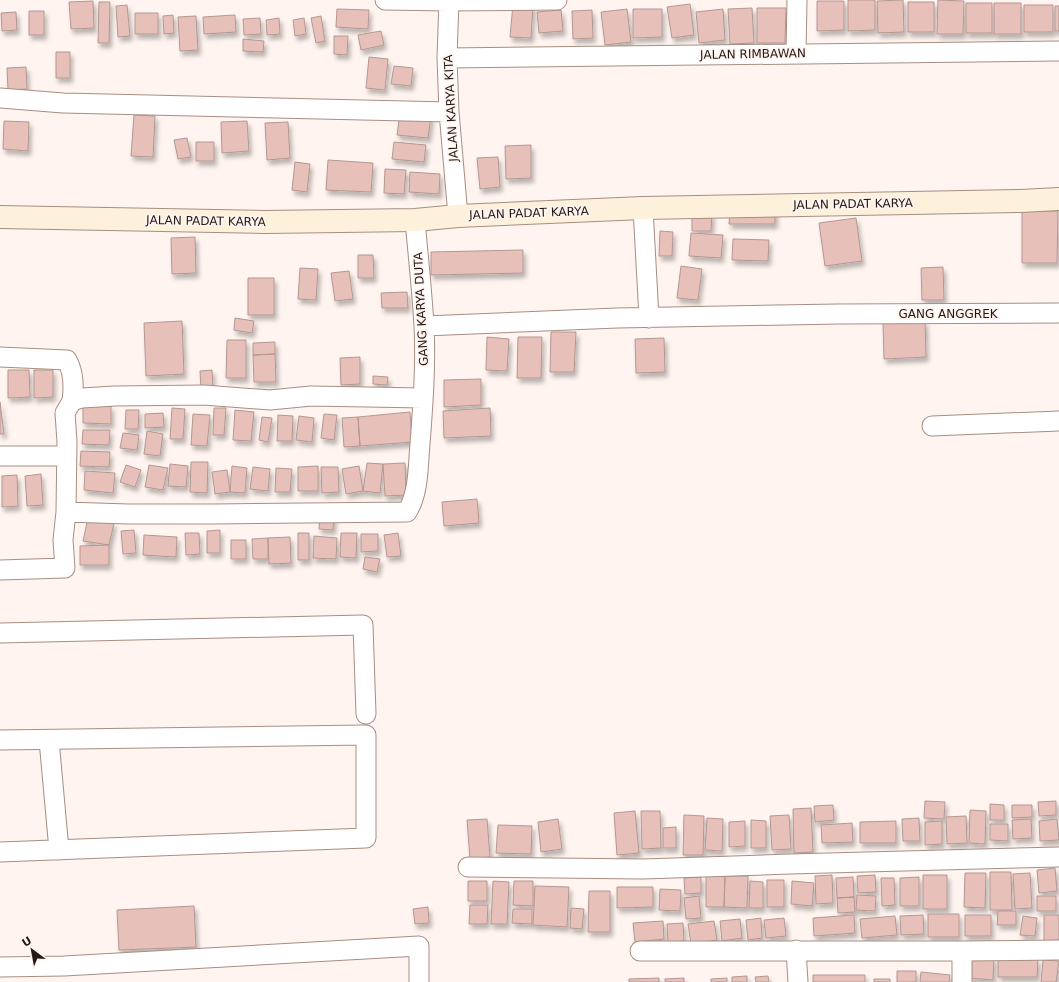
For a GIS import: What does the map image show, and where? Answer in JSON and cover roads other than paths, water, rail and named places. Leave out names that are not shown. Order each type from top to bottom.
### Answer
[{"type":"street","points":[[385,0],[557,0]]},
{"type":"street","points":[[796,53],[798,0]]},
{"type":"street","name":"JALAN KARYA KITA","points":[[449,1],[449,112],[458,216]]},
{"type":"street","name":"JALAN RIMBAWAN","points":[[448,58],[1059,51]]},
{"type":"street","points":[[0,98],[63,103],[449,112]]},
{"type":"street","name":"JALAN PADAT KARYA","points":[[0,217],[265,222],[415,220],[458,216],[643,208],[1012,201],[1059,198]]},
{"type":"street","points":[[643,208],[649,318]]},
{"type":"street","name":"GANG KARYA DUTA","points":[[66,512],[214,514],[407,512],[411,505],[416,485],[423,398],[424,326],[415,220]]},
{"type":"street","name":"GANG ANGGREK","points":[[424,326],[649,318],[838,314],[1059,314]]},
{"type":"street","points":[[0,357],[67,360],[71,368],[74,386],[72,401],[65,413],[67,456],[64,568],[0,570]]},
{"type":"street","points":[[72,401],[82,398],[115,396],[204,395],[270,400],[311,396],[423,398]]},
{"type":"street","points":[[932,426],[1059,421]]},
{"type":"street","points":[[0,456],[67,456]]},
{"type":"street","points":[[0,633],[363,625],[366,714]]},
{"type":"street","points":[[0,740],[366,735],[366,838],[0,852]]},
{"type":"street","points":[[48,740],[58,850]]},
{"type":"street","points":[[468,868],[643,869],[1059,857]]},
{"type":"street","points":[[0,967],[64,966],[419,946],[419,982]]},
{"type":"street","points":[[796,950],[798,982]]},
{"type":"street","points":[[640,951],[1059,950]]},
{"type":"street","points":[[962,951],[962,982]]}]
